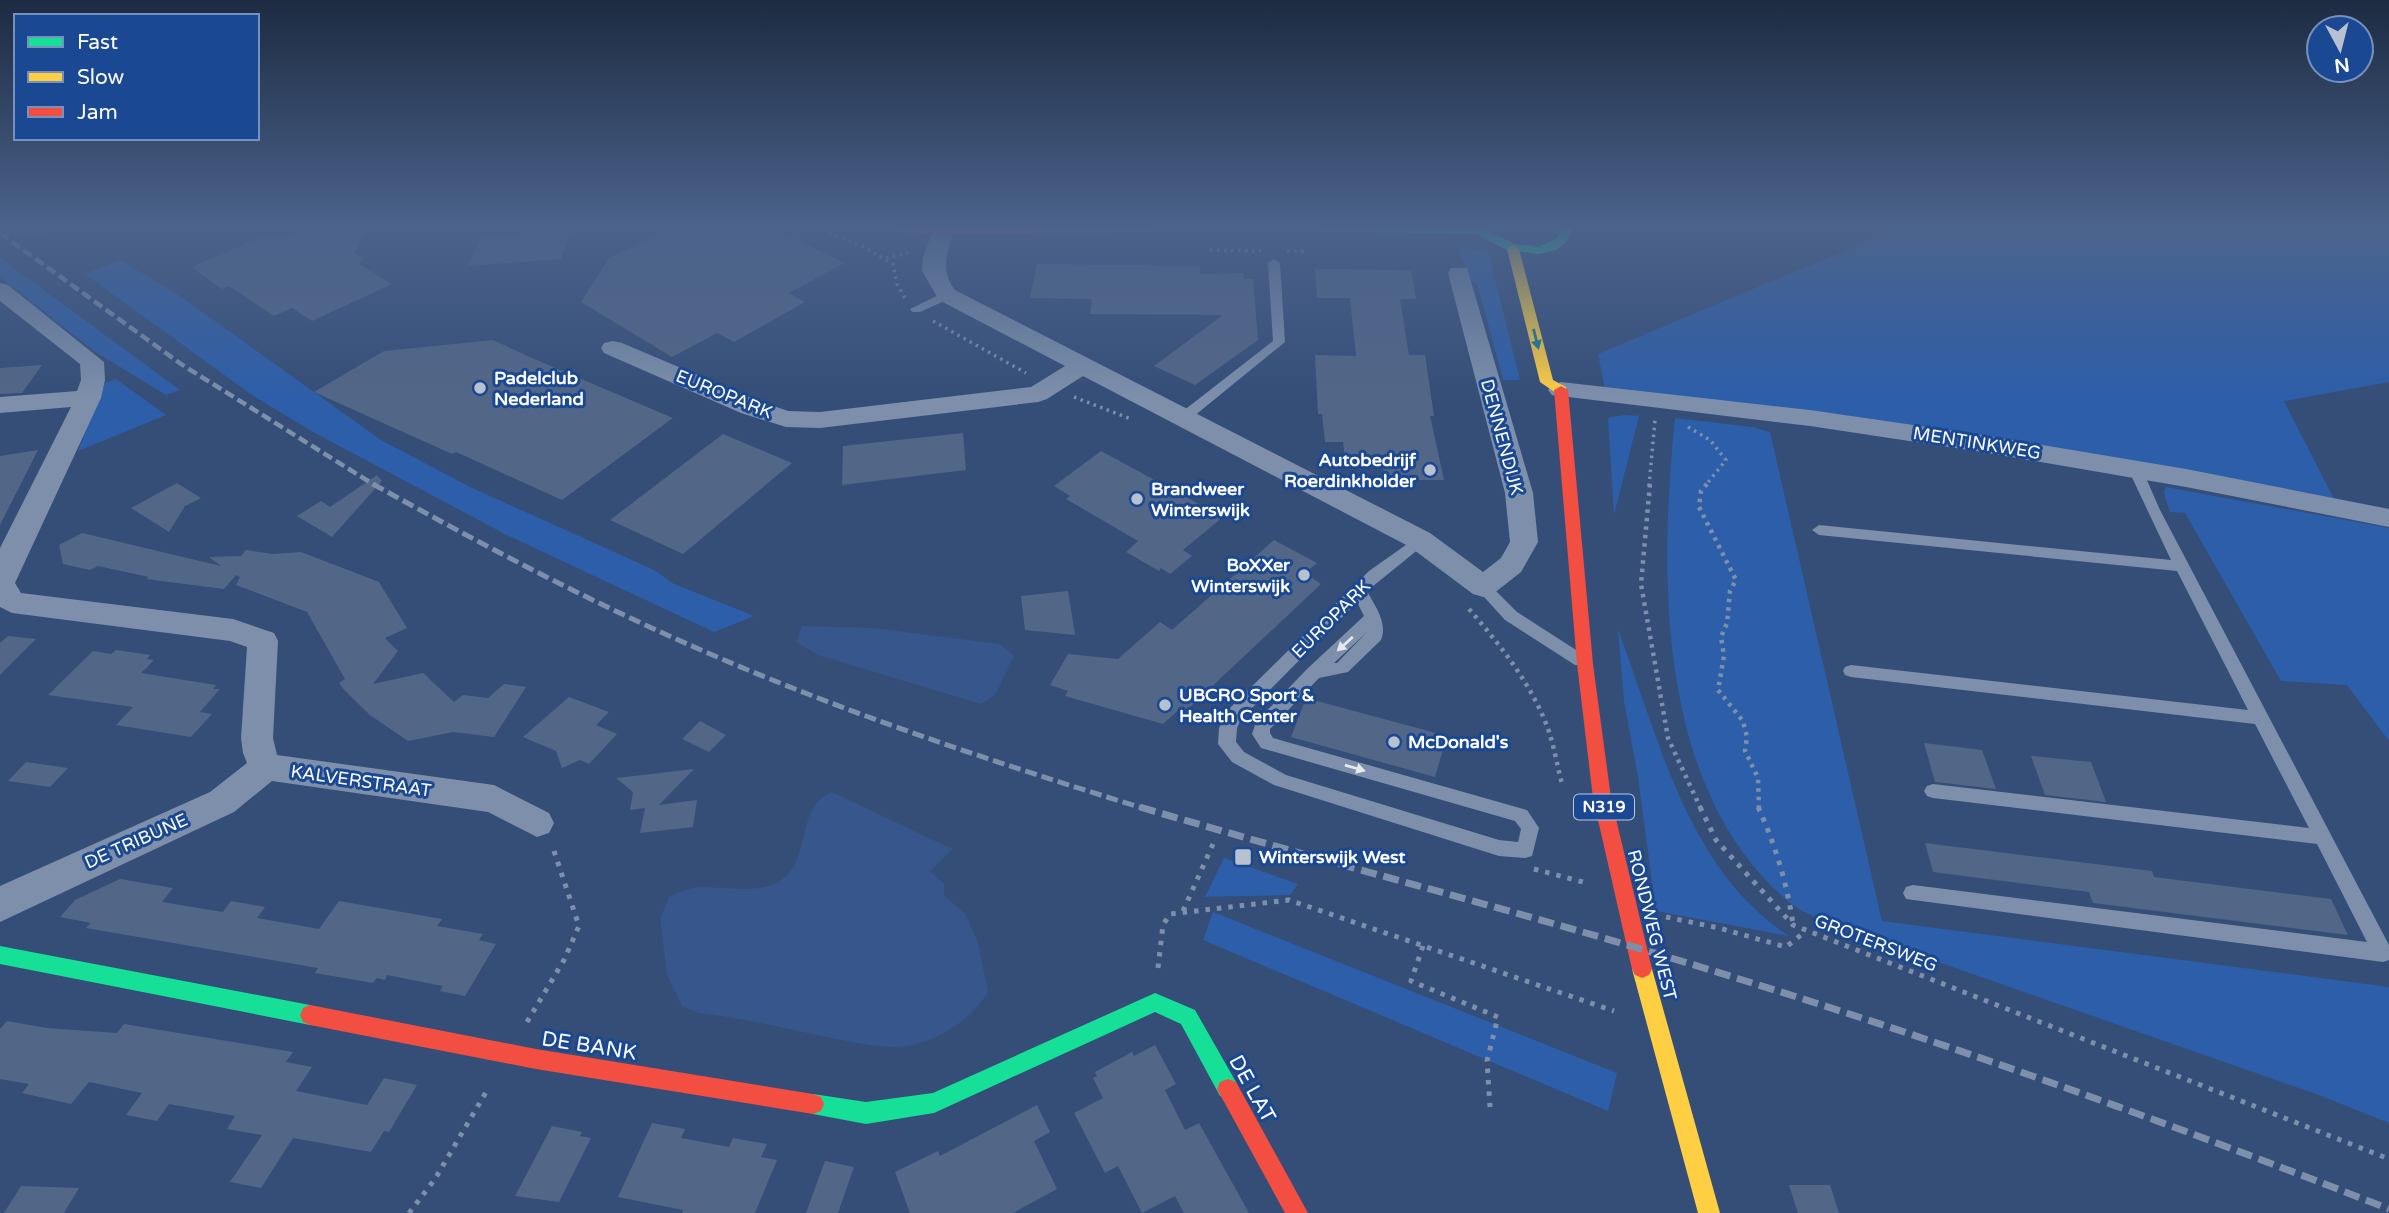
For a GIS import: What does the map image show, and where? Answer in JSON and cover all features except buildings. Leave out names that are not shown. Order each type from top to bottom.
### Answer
[{"type":"street","points":[[939,285],[947,295],[1420,540],[1471,593]]},
{"type":"street","name":"DENNENDIJK","points":[[1463,285],[1519,494],[1524,542],[1511,565],[1471,593]]},
{"type":"street","points":[[1522,285],[1547,382],[1567,386]]},
{"type":"street","name":"KALVERSTRAAT","points":[[0,290],[92,362],[93,380],[89,398],[6,554],[0,583],[6,607],[233,630],[262,641],[257,738],[259,753],[266,767],[494,800],[537,823]]},
{"type":"street","name":"EUROPARK","points":[[613,348],[750,407],[786,419],[820,419],[1038,394],[1081,366]]},
{"type":"street","name":"MENTINKWEG","points":[[1567,386],[1843,423],[2135,469],[2389,518]]},
{"type":"street","name":"RONDWEG WEST","points":[[1567,386],[1585,664],[1602,798],[1628,910],[1709,1213]]},
{"type":"street","points":[[0,405],[89,398]]},
{"type":"street","name":"DE TRIBUNE","points":[[0,906],[8,899],[222,802],[266,767]]},
{"type":"street","name":"DE BANK","points":[[0,955],[536,1059],[866,1113],[934,1103],[1154,1002]]},
{"type":"street","name":"DE LAT","points":[[1154,1002],[1188,1017],[1297,1213]]},
{"type":"lane","points":[[1183,418],[1279,342],[1275,285]]},
{"type":"lane","points":[[916,309],[947,295]]},
{"type":"lane","points":[[1913,893],[2383,953],[2182,566],[2135,469]]},
{"type":"lane","points":[[1819,530],[2182,566]]},
{"type":"lane","name":"EUROPARK","points":[[1420,540],[1359,592],[1234,715],[1228,728],[1227,744],[1238,757],[1280,780],[1492,845],[1525,850]]},
{"type":"lane","points":[[1359,592],[1373,617],[1314,672],[1262,727],[1261,734],[1267,743],[1521,815],[1530,828],[1525,850]]},
{"type":"lane","points":[[1471,593],[1585,664]]},
{"type":"lane","points":[[1851,671],[2260,718]]},
{"type":"lane","points":[[1933,792],[2322,837]]},
{"type":"path","name":"GROTERSWEG","points":[[1656,411],[1641,584],[1668,738],[1716,840],[1793,925],[2389,1159]]},
{"type":"path","points":[[1687,426],[1707,435],[1719,446],[1726,460],[1701,491],[1699,507],[1736,580],[1730,591],[1727,623],[1721,638],[1724,656],[1718,673],[1718,690],[1732,704],[1743,721],[1747,737],[1745,751],[1758,778],[1758,806],[1774,841],[1776,859],[1788,891],[1793,925]]},
{"type":"path","points":[[1471,593],[1547,726],[1564,794]]},
{"type":"path","points":[[1183,911],[1213,844]]},
{"type":"path","points":[[1525,850],[1526,867],[1583,882]]},
{"type":"path","points":[[1581,868],[1586,893]]},
{"type":"path","points":[[1154,1002],[1163,925],[1170,914],[1289,900],[1615,1011]]},
{"type":"path","points":[[1628,910],[1719,928],[1786,947],[1806,930]]},
{"type":"path","points":[[1423,946],[1411,981],[1498,1017],[1485,1061],[1490,1107]]},
{"type":"path","points":[[1612,999],[1618,1024]]},
{"type":"shaded area","points":[[10,285],[36,285],[180,390],[166,395],[94,351]]},
{"type":"shaded area","points":[[100,285],[161,285],[381,440],[468,486],[654,570],[674,584],[754,616],[714,632],[505,534],[313,432],[252,395]]},
{"type":"shaded area","points":[[1477,285],[1496,285],[1520,380],[1503,380]]},
{"type":"shaded area","points":[[1764,285],[2389,285],[2389,382],[2284,401],[2335,501],[1605,389],[1598,354]]},
{"type":"shaded area","points":[[116,379],[166,415],[78,451],[105,383]]},
{"type":"shaded area","points":[[1639,416],[1614,515],[1608,418]]},
{"type":"shaded area","points":[[1675,418],[1752,427],[1770,432],[1882,921],[2389,987],[2389,1123],[2319,1095],[1841,928],[1789,902],[1745,856],[1713,801],[1690,741],[1676,677],[1669,611],[1667,545]]},
{"type":"shaded area","points":[[2166,487],[2389,528],[2389,741],[2347,685],[2281,681],[2185,513],[2170,512],[2164,493]]},
{"type":"shaded area","points":[[802,626],[873,628],[1000,644],[1014,656],[995,695],[981,704],[818,655],[796,642]]},
{"type":"shaded area","points":[[1618,630],[1663,756],[1700,838],[1725,875],[1754,908],[1789,936],[1656,911],[1638,777],[1624,701]]},
{"type":"shaded area","points":[[832,792],[952,849],[930,871],[944,884],[944,896],[965,913],[978,943],[988,992],[971,1013],[936,1037],[909,1046],[878,1046],[699,1013],[682,1006],[667,974],[660,919],[669,897],[696,888],[751,889],[780,881],[790,872],[796,861],[813,809],[820,799]]},
{"type":"shaded area","points":[[1224,858],[1298,884],[1290,895],[1205,897]]},
{"type":"shaded area","points":[[1213,912],[1617,1073],[1608,1111],[1203,940]]},
{"type":"railway","points":[[71,285],[181,364],[376,486]]},
{"type":"railway","points":[[373,484],[560,584],[732,663],[907,731],[1146,809]]},
{"type":"railway","points":[[1140,807],[1588,933],[1819,1004],[2065,1088],[2389,1209]]},
{"type":"traffic: fast","points":[[0,955],[310,1015]]},
{"type":"traffic: fast","points":[[813,1104],[866,1113],[934,1103],[1155,1002],[1188,1017],[1228,1089]]},
{"type":"traffic: slow","points":[[1522,285],[1547,382],[1561,390]]},
{"type":"traffic: slow","points":[[1642,969],[1709,1213]]},
{"type":"traffic: jam","points":[[1561,390],[1585,664],[1602,798],[1642,969]]},
{"type":"traffic: jam","points":[[310,1015],[536,1059],[813,1104]]},
{"type":"traffic: jam","points":[[1228,1089],[1297,1213]]},
{"type":"place","name":"Padelclub Nederland","points":[[480,388]]},
{"type":"place","name":"Autobedrijf Roerdinkholder","points":[[1430,470]]},
{"type":"place","name":"Brandweer Winterswijk","points":[[1137,499]]},
{"type":"place","name":"BoXXer Winterswijk","points":[[1304,575]]},
{"type":"place","name":"UBCRO Sport & Health Center","points":[[1165,705]]},
{"type":"place","name":"McDonald's","points":[[1394,742]]},
{"type":"place","name":"Winterswijk West","points":[[1243,857]]}]
